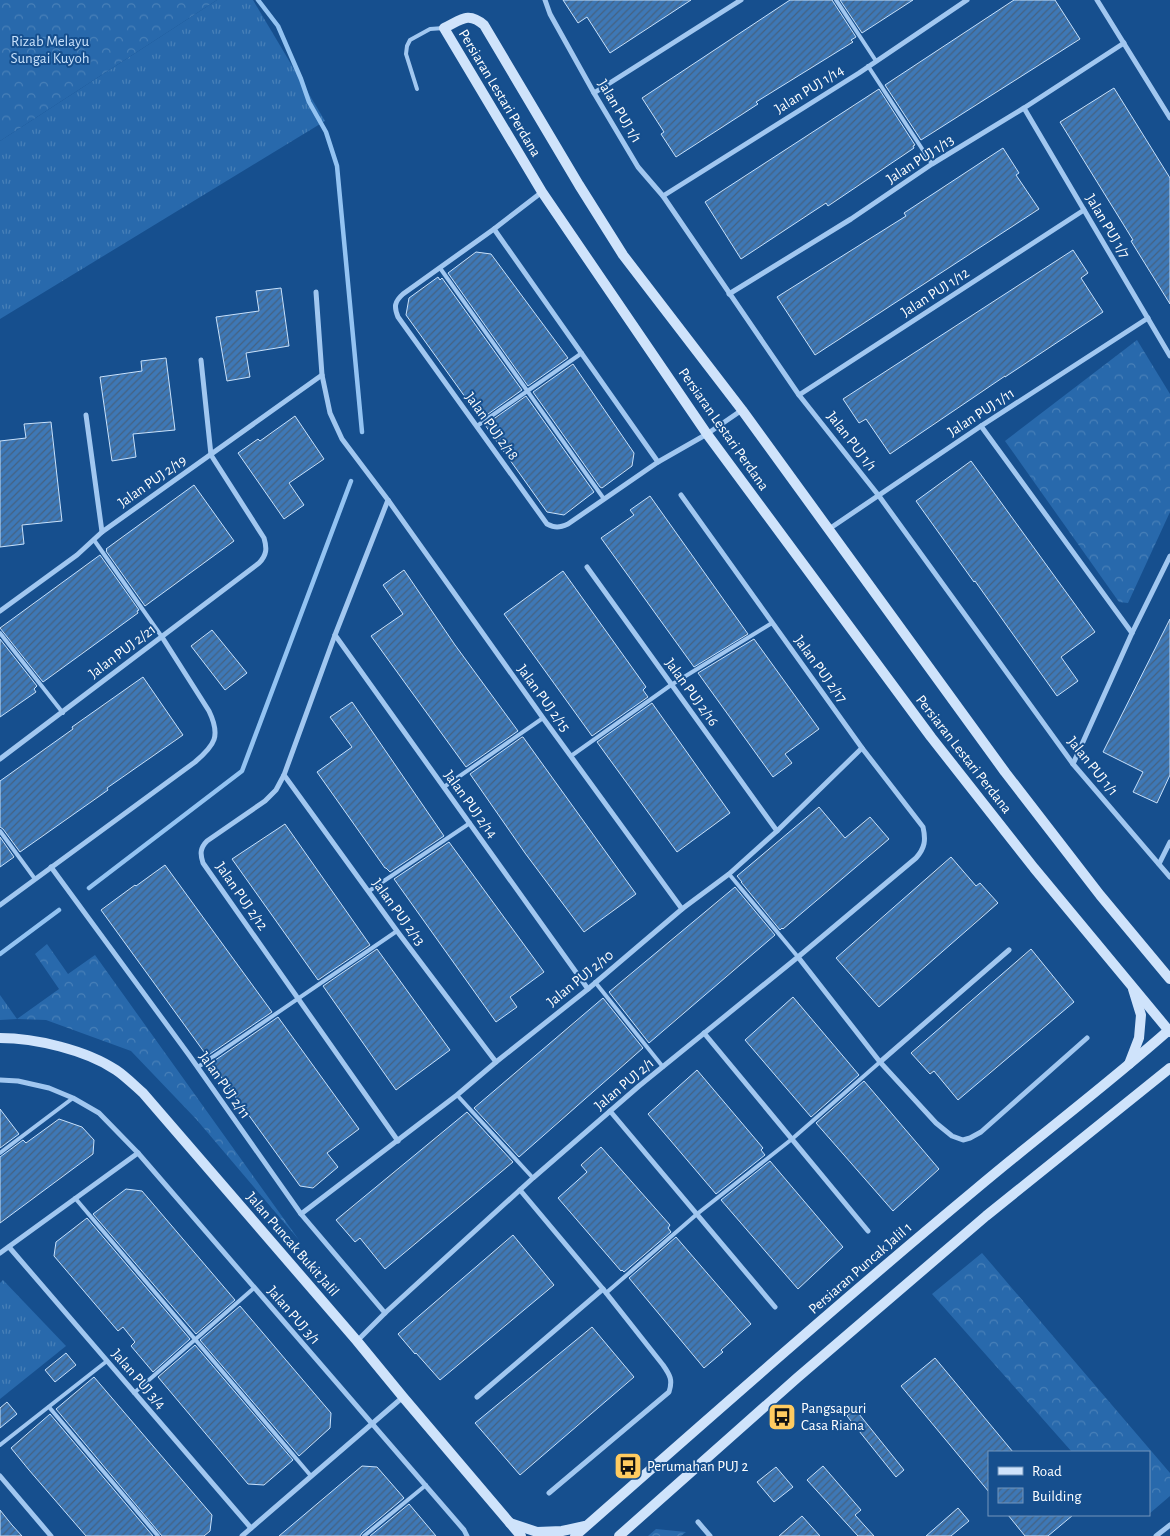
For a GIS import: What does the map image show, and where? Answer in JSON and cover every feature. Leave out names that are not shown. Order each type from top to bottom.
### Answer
[{"type":"main road","name":"Persiaran Lestari Perdana","points":[[1170,979],[1100,896],[1011,779],[742,410],[623,255],[484,25],[477,18],[469,16],[444,28],[542,192],[707,434],[930,737],[1034,868],[1170,1031]]},
{"type":"main road","points":[[1129,1065],[1139,1038],[1141,1015],[1131,984]]},
{"type":"main road","name":"Persiaran Puncak Jalil 1","points":[[575,1536],[759,1374],[976,1188],[1170,1031]]},
{"type":"main road","name":"Jalan Puncak Bukit Jalil","points":[[0,1038],[21,1038],[86,1054],[116,1070],[143,1093],[357,1340],[521,1536]]},
{"type":"main road","points":[[618,1536],[797,1378],[986,1216],[1170,1068]]},
{"type":"main road","points":[[1158,1078],[1170,1078]]},
{"type":"main road","points":[[509,1522],[537,1532],[562,1531],[588,1525]]},
{"type":"main road","points":[[509,1522],[514,1536]]},
{"type":"street","name":"Jalan PUJ 1/1","points":[[545,0],[550,14],[594,93],[638,166],[663,196],[799,395],[879,496],[1072,764],[1170,877]]},
{"type":"street","points":[[594,93],[741,0]]},
{"type":"street","name":"Jalan PUJ 1/14","points":[[663,196],[876,61],[967,0]]},
{"type":"street","points":[[1097,0],[1170,118]]},
{"type":"street","name":"Jalan PUJ 1/13","points":[[729,294],[851,219],[932,164],[1024,108],[1124,43]]},
{"type":"street","name":"Jalan PUJ 1/7","points":[[1024,108],[1170,356]]},
{"type":"street","name":"Jalan PUJ 2/18","points":[[542,192],[397,299],[395,310],[398,318],[547,524],[554,528],[568,524],[658,462],[707,434],[742,410]]},
{"type":"street","name":"Jalan PUJ 1/12","points":[[799,395],[1084,210]]},
{"type":"street","points":[[494,229],[658,462]]},
{"type":"street","points":[[316,292],[322,375],[330,413],[342,439],[388,500]]},
{"type":"street","name":"Jalan PUJ 1/11","points":[[829,529],[981,426],[1148,318]]},
{"type":"street","points":[[201,360],[211,455]]},
{"type":"street","name":"Jalan PUJ 2/19","points":[[0,611],[77,554],[102,532],[322,375]]},
{"type":"street","points":[[86,416],[102,532]]},
{"type":"street","points":[[981,426],[1132,633]]},
{"type":"street","name":"Jalan PUJ 2/21","points":[[0,759],[259,564],[266,553],[264,538],[211,455]]},
{"type":"street","name":"Jalan PUJ 2/17","points":[[681,495],[862,748],[923,827],[926,838],[923,850],[916,858]]},
{"type":"street","name":"Jalan PUJ 2/12","points":[[388,500],[334,635],[284,775],[276,790],[265,801],[207,841],[200,850],[203,863],[398,1142]]},
{"type":"street","name":"Jalan PUJ 2/15","points":[[388,500],[682,909]]},
{"type":"street","points":[[1072,764],[1132,633],[1170,556]]},
{"type":"street","name":"Jalan PUJ 2/16","points":[[587,567],[777,831]]},
{"type":"street","name":"Jalan PUJ 2/14","points":[[334,635],[588,989]]},
{"type":"street","points":[[0,905],[195,762],[213,743],[216,733],[209,711],[162,636]]},
{"type":"street","name":"Jalan PUJ 2/10","points":[[301,1214],[398,1142],[588,989],[682,909],[729,874],[777,831],[862,748]]},
{"type":"street","name":"Jalan PUJ 2/13","points":[[284,775],[496,1062]]},
{"type":"street","points":[[1160,864],[1170,842]]},
{"type":"street","name":"Jalan PUJ 2/1","points":[[357,1340],[385,1312],[533,1178],[610,1111],[916,858]]},
{"type":"street","name":"Jalan PUJ 2/11","points":[[51,867],[198,1067],[301,1214],[385,1312]]},
{"type":"street","points":[[880,1062],[1009,950]]},
{"type":"street","points":[[798,957],[880,1062],[936,1122],[952,1136],[963,1140],[980,1132],[1087,1038]]},
{"type":"street","points":[[704,1033],[868,1231]]},
{"type":"street","name":"Jalan PUJ 3/1","points":[[0,1080],[18,1081],[49,1088],[73,1098],[99,1113],[138,1153],[371,1424],[426,1484],[467,1536]]},
{"type":"street","points":[[610,1111],[775,1307]]},
{"type":"street","points":[[0,1253],[138,1153]]},
{"type":"street","points":[[520,1190],[604,1291],[669,1374],[672,1384],[669,1392],[663,1398],[548,1493]]},
{"type":"street","name":"Jalan PUJ 3/4","points":[[8,1247],[250,1528]]},
{"type":"street","points":[[478,1397],[604,1291]]},
{"type":"street","points":[[242,1536],[403,1397]]},
{"type":"street","points":[[0,1476],[51,1536]]},
{"type":"street","points":[[698,1522],[710,1536]]},
{"type":"street","points":[[1156,1536],[1170,1525]]},
{"type":"lane","points":[[836,0],[876,61]]},
{"type":"lane","points":[[417,89],[406,54],[407,46],[410,40],[430,29],[444,28]]},
{"type":"lane","points":[[868,66],[932,164]]},
{"type":"lane","points":[[440,268],[604,500]]},
{"type":"lane","points":[[477,426],[582,353]]},
{"type":"lane","points":[[94,540],[162,636]]},
{"type":"lane","points":[[571,756],[671,684],[772,623]]},
{"type":"lane","points":[[0,633],[62,712]]},
{"type":"lane","points":[[444,787],[543,718]]},
{"type":"lane","points":[[369,892],[470,823]]},
{"type":"lane","points":[[0,831],[35,880]]},
{"type":"lane","points":[[729,874],[798,957]]},
{"type":"lane","points":[[198,1067],[398,931]]},
{"type":"lane","points":[[595,982],[663,1067]]},
{"type":"lane","points":[[604,1291],[792,1139],[880,1062]]},
{"type":"lane","points":[[457,1095],[533,1178]]},
{"type":"lane","points":[[0,1153],[73,1098]]},
{"type":"lane","points":[[76,1198],[311,1476]]},
{"type":"lane","points":[[134,1392],[254,1288]]},
{"type":"lane","points":[[0,1446],[107,1361]]},
{"type":"lane","points":[[48,1407],[158,1536]]},
{"type":"lane","points":[[364,1536],[426,1484]]},
{"type":"green space","name":"Rizab Melayu Sungai Kuyoh","points":[[0,0],[217,0],[0,141]]},
{"type":"green space","points":[[217,0],[253,0],[325,121],[0,319],[0,141]]},
{"type":"green space","points":[[1137,340],[1170,394],[1170,512],[1128,603],[1119,602],[1005,441]]},
{"type":"green space","points":[[47,944],[68,974],[95,955],[299,1240],[196,1119],[131,1051],[46,1020],[17,1019],[59,989],[35,954]]},
{"type":"green space","points":[[0,995],[17,1019],[0,1020]]},
{"type":"green space","points":[[982,1253],[1170,1473],[1170,1496],[1150,1513],[1150,1451],[1071,1451],[932,1294]]},
{"type":"green space","points":[[3,1280],[66,1346],[0,1399],[0,1283]]},
{"type":"green space","points":[[656,1529],[686,1532],[681,1536],[648,1536]]},
{"type":"building","points":[[563,0],[691,0],[610,53],[587,17],[578,23]]},
{"type":"building","points":[[790,0],[832,0],[856,37],[851,40],[853,42],[756,102],[758,104],[676,157],[661,134],[664,132],[642,98]]},
{"type":"building","points":[[840,0],[913,0],[862,33]]},
{"type":"building","points":[[1014,0],[1055,0],[1080,39],[921,140],[885,85]]},
{"type":"building","points":[[1114,88],[1170,178],[1170,304],[1060,122]]},
{"type":"building","points":[[879,89],[915,145],[913,146],[914,148],[828,206],[826,203],[741,259],[705,202]]},
{"type":"building","points":[[1003,148],[1019,173],[1016,175],[1039,209],[815,355],[777,297],[906,216],[904,213]]},
{"type":"building","points":[[1073,250],[1088,273],[1081,278],[1103,312],[890,454],[866,419],[859,423],[843,399]]},
{"type":"building","points":[[476,252],[491,254],[568,358],[528,386],[448,273]]},
{"type":"building","points":[[438,277],[440,280],[442,278],[522,390],[481,419],[406,315],[409,298]]},
{"type":"building","points":[[281,288],[289,346],[246,353],[250,377],[227,381],[216,317],[259,311],[256,291]]},
{"type":"building","points":[[166,358],[175,430],[133,434],[136,457],[112,461],[100,377],[142,371],[141,361]]},
{"type":"building","points":[[573,364],[634,453],[632,466],[602,488],[533,392]]},
{"type":"building","points":[[526,396],[594,492],[564,515],[547,512],[485,425]]},
{"type":"building","points":[[295,416],[324,459],[289,483],[304,505],[284,519],[238,453],[258,439],[260,441]]},
{"type":"building","points":[[51,422],[62,521],[22,525],[24,544],[0,547],[0,441],[26,438],[24,424]]},
{"type":"building","points":[[971,461],[1095,632],[1061,657],[1078,681],[1057,696],[916,501]]},
{"type":"building","points":[[194,485],[234,541],[145,606],[106,549]]},
{"type":"building","points":[[650,496],[748,634],[694,667],[601,538],[634,515],[630,510]]},
{"type":"building","points":[[100,555],[139,610],[137,611],[138,613],[43,682],[0,628]]},
{"type":"building","points":[[404,570],[455,645],[518,731],[466,767],[371,636],[403,614],[383,585]]},
{"type":"building","points":[[563,571],[646,687],[643,690],[648,697],[592,736],[504,614]]},
{"type":"building","points":[[1170,619],[1170,775],[1157,803],[1133,792],[1143,772],[1103,752]]},
{"type":"building","points":[[212,630],[247,673],[225,690],[191,646]]},
{"type":"building","points":[[0,639],[37,686],[34,689],[36,692],[0,717]]},
{"type":"building","points":[[754,639],[819,729],[785,754],[792,763],[773,777],[698,673]]},
{"type":"building","points":[[143,677],[183,735],[20,852],[0,827],[0,781]]},
{"type":"building","points":[[352,702],[444,836],[390,872],[385,868],[317,772],[352,747],[330,717]]},
{"type":"building","points":[[652,703],[730,813],[677,852],[597,742]]},
{"type":"building","points":[[522,737],[636,894],[584,932],[525,853],[470,774]]},
{"type":"building","points":[[819,807],[845,838],[870,817],[889,839],[780,930],[737,876]]},
{"type":"building","points":[[285,824],[370,945],[318,980],[232,859]]},
{"type":"building","points":[[0,837],[14,857],[0,867]]},
{"type":"building","points":[[449,842],[544,972],[510,997],[517,1007],[496,1022],[394,879]]},
{"type":"building","points":[[951,857],[976,886],[980,883],[998,903],[879,1007],[836,958]]},
{"type":"building","points":[[165,865],[272,1012],[207,1056],[101,910]]},
{"type":"building","points":[[735,887],[775,935],[649,1043],[609,992]]},
{"type":"building","points":[[377,949],[450,1050],[396,1090],[323,986]]},
{"type":"building","points":[[1031,949],[1074,1002],[958,1100],[934,1071],[930,1074],[911,1053]]},
{"type":"building","points":[[793,997],[859,1075],[811,1117],[745,1040]]},
{"type":"building","points":[[603,998],[643,1048],[519,1157],[474,1108]]},
{"type":"building","points":[[278,1017],[359,1129],[327,1153],[338,1167],[313,1188],[300,1186],[211,1063]]},
{"type":"building","points":[[697,1070],[763,1148],[761,1150],[765,1155],[716,1194],[648,1114]]},
{"type":"building","points":[[864,1081],[939,1169],[893,1211],[816,1123]]},
{"type":"building","points":[[0,1109],[19,1134],[0,1148]]},
{"type":"building","points":[[467,1112],[513,1162],[385,1269],[360,1238],[355,1242],[336,1220]]},
{"type":"building","points":[[59,1119],[82,1127],[94,1140],[93,1154],[0,1223],[0,1157],[23,1140],[26,1143]]},
{"type":"building","points":[[601,1147],[670,1225],[668,1228],[671,1232],[624,1272],[621,1271],[558,1198],[587,1172],[581,1165]]},
{"type":"building","points":[[770,1161],[843,1247],[798,1289],[721,1200]]},
{"type":"building","points":[[126,1189],[142,1191],[235,1300],[196,1334],[93,1214]]},
{"type":"building","points":[[87,1218],[190,1339],[153,1372],[131,1346],[135,1342],[123,1327],[118,1331],[54,1256],[56,1242]]},
{"type":"building","points":[[513,1235],[554,1285],[440,1380],[398,1334]]},
{"type":"building","points":[[676,1237],[751,1324],[721,1350],[723,1352],[704,1368],[629,1278]]},
{"type":"building","points":[[240,1306],[331,1413],[330,1428],[299,1456],[200,1340]]},
{"type":"building","points":[[592,1327],[634,1377],[520,1475],[475,1423]]},
{"type":"building","points":[[195,1345],[293,1460],[264,1485],[248,1484],[158,1377]]},
{"type":"building","points":[[66,1353],[76,1365],[55,1382],[45,1370]]},
{"type":"building","points":[[935,1358],[1012,1451],[988,1451],[988,1491],[901,1386]]},
{"type":"building","points":[[94,1377],[212,1515],[210,1531],[204,1536],[162,1536],[56,1409]]},
{"type":"building","points":[[7,1402],[17,1414],[0,1428],[0,1408]]},
{"type":"building","points":[[855,1409],[904,1470],[896,1477],[847,1416]]},
{"type":"building","points":[[50,1414],[153,1536],[86,1536],[29,1470],[11,1448]]},
{"type":"building","points":[[362,1466],[377,1467],[404,1498],[360,1536],[279,1536]]},
{"type":"building","points":[[823,1466],[861,1510],[855,1515],[874,1536],[858,1536],[807,1480]]},
{"type":"building","points":[[776,1467],[793,1487],[774,1502],[757,1482]]},
{"type":"building","points":[[409,1504],[436,1536],[370,1536]]},
{"type":"building","points":[[958,1508],[969,1521],[951,1536],[926,1536]]},
{"type":"building","points":[[0,1510],[12,1525],[22,1536],[0,1536]]},
{"type":"building","points":[[802,1516],[820,1536],[779,1536]]},
{"type":"building","points":[[1009,1516],[1072,1516],[1048,1536],[1025,1536]]},
{"type":"waterway","points":[[258,0],[278,26],[309,102],[326,132],[337,166],[362,432]]},
{"type":"waterway","points":[[89,888],[242,771],[351,481]]},
{"type":"waterway","points":[[0,954],[59,910]]},
{"type":"place","name":"Pangsapuri Casa Riana","points":[[782,1417]]},
{"type":"place","name":"Perumahan PUJ 2","points":[[628,1466]]}]
